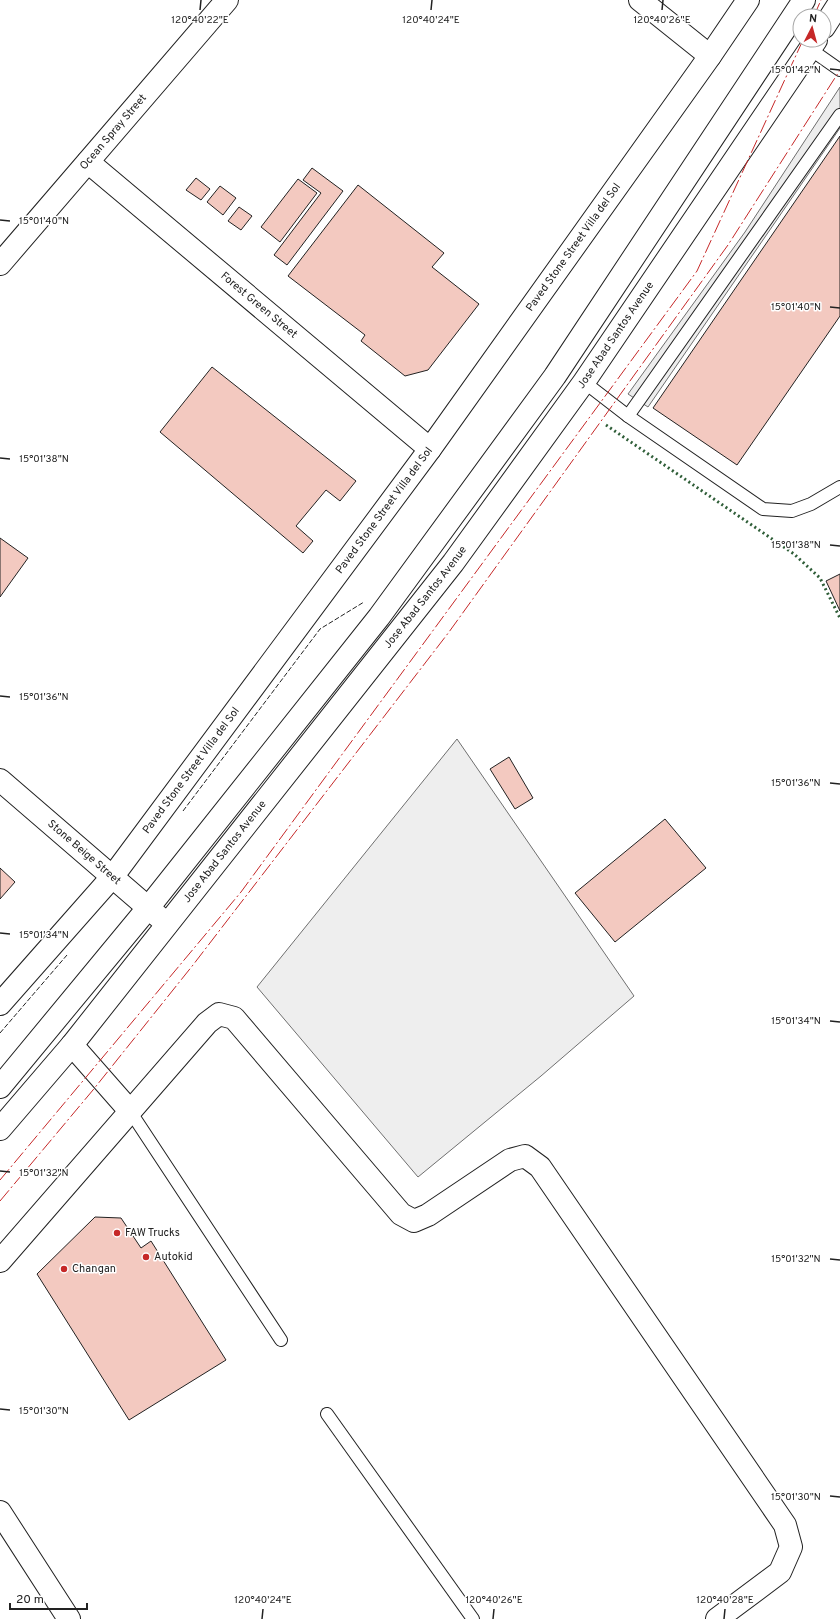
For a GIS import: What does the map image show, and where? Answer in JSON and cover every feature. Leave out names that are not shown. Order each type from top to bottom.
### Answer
[{"type":"main road","name":"Ocean Spray Street","points":[[0,264],[227,0]]},
{"type":"main road","points":[[640,0],[710,56]]},
{"type":"main road","name":"Paved Stone Street Villa del Sol","points":[[0,1004],[112,876],[430,449],[710,56],[748,0]]},
{"type":"main road","points":[[0,1087],[148,908],[380,618],[555,376],[804,0]]},
{"type":"main road","points":[[832,14],[840,2]]},
{"type":"main road","name":"Jose Abad Santos Avenue","points":[[0,1129],[72,1045],[453,563],[584,382],[811,48]]},
{"type":"main road","name":"Forest Green Street","points":[[88,162],[430,449]]},
{"type":"main road","name":"Stone Beige Street","points":[[0,780],[167,924]]},
{"type":"main road","points":[[0,1261],[207,1023],[219,1014],[234,1018],[401,1214],[414,1221],[428,1215],[510,1160],[525,1156],[540,1167],[785,1525],[791,1547],[780,1572],[717,1619]]},
{"type":"main road","points":[[72,1045],[130,1111]]},
{"type":"main road","points":[[0,1512],[69,1619]]},
{"type":"lane","points":[[816,48],[840,70]]},
{"type":"lane","points":[[628,416],[840,114]]},
{"type":"lane","points":[[584,382],[628,416],[763,509],[792,511],[811,504],[840,487]]},
{"type":"lane","points":[[130,1111],[281,1340]]},
{"type":"lane","points":[[327,1414],[473,1619]]},
{"type":"shaded area","points":[[840,87],[840,128],[648,407],[628,394],[745,232]]},
{"type":"shaded area","points":[[457,739],[634,996],[541,1076],[418,1177],[257,987]]},
{"type":"building","points":[[840,136],[840,316],[737,465],[653,408]]},
{"type":"building","points":[[312,168],[343,191],[287,265],[274,255],[321,193],[303,180]]},
{"type":"building","points":[[196,178],[210,189],[201,200],[186,190]]},
{"type":"building","points":[[298,179],[317,193],[280,242],[261,227]]},
{"type":"building","points":[[358,185],[444,253],[432,267],[479,304],[428,370],[405,376],[361,341],[365,335],[288,276]]},
{"type":"building","points":[[220,186],[236,198],[223,215],[207,202]]},
{"type":"building","points":[[239,207],[252,216],[241,230],[228,221]]},
{"type":"building","points":[[212,367],[356,481],[340,501],[326,490],[296,526],[313,541],[303,553],[160,432]]},
{"type":"building","points":[[0,538],[28,558],[0,597]]},
{"type":"building","points":[[840,574],[840,611],[826,581]]},
{"type":"building","points":[[509,757],[533,798],[515,809],[490,769]]},
{"type":"building","points":[[665,819],[706,868],[615,942],[575,893]]},
{"type":"building","points":[[0,868],[15,882],[0,899]]},
{"type":"building","points":[[95,1217],[121,1218],[141,1248],[151,1241],[226,1360],[129,1420],[37,1274]]},
{"type":"hedge","points":[[606,425],[794,554],[820,578],[840,618]]},
{"type":"fence","points":[[183,811],[320,629],[364,602]]},
{"type":"fence","points":[[0,1033],[67,955]]},
{"type":"power","points":[[818,8],[821,0]]},
{"type":"power","points":[[0,1180],[241,892],[697,271],[799,48]]},
{"type":"power","points":[[0,1201],[93,1090],[193,965],[449,632],[728,245],[840,70]]},
{"type":"place","name":"FAW Trucks","points":[[117,1233]]},
{"type":"place","name":"Autokid","points":[[146,1257]]},
{"type":"place","name":"Changan","points":[[64,1269]]}]
